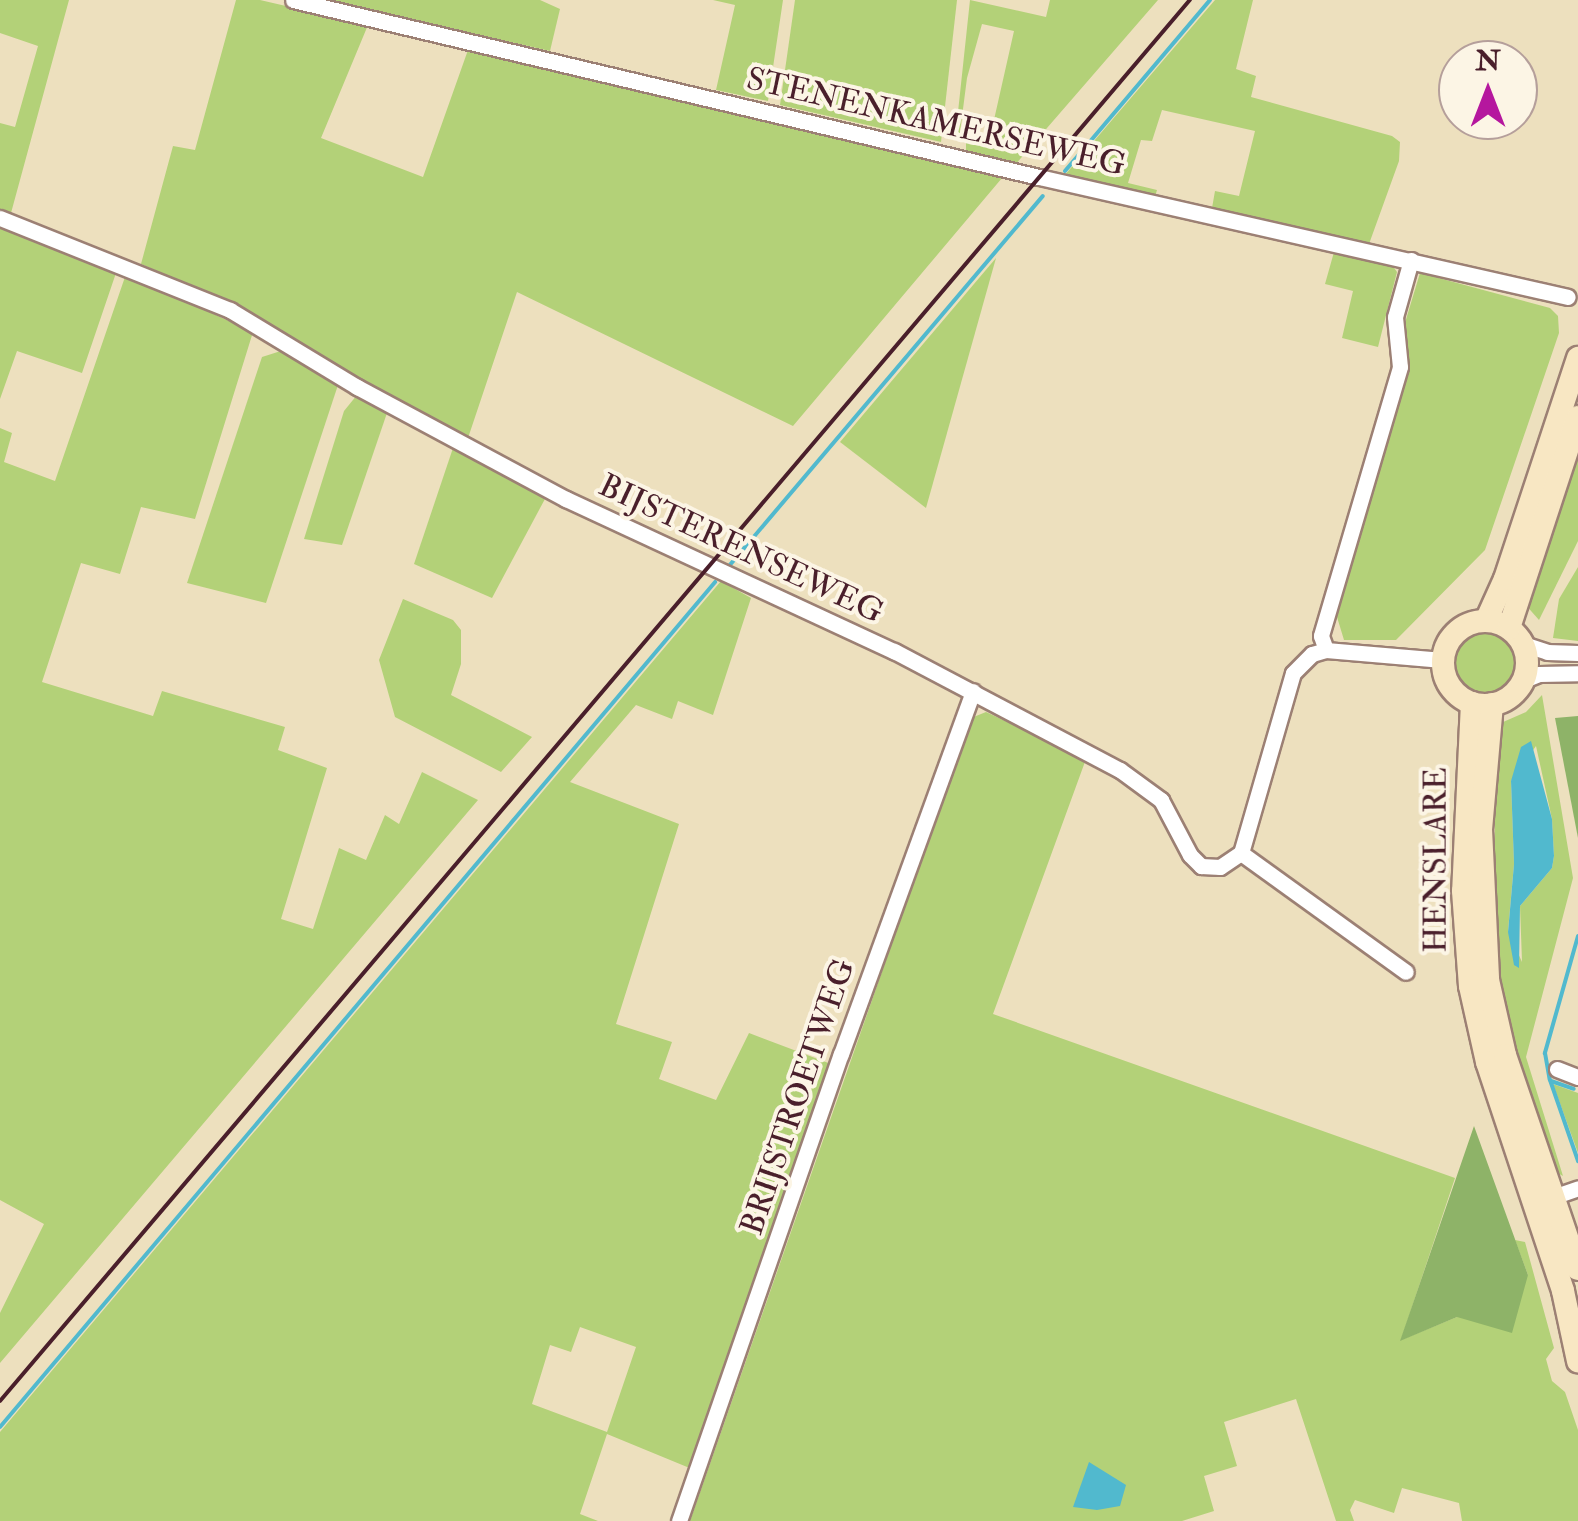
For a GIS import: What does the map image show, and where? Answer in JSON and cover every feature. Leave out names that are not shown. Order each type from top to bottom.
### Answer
[{"type":"street","name":"STENENKAMERSEWEG","points":[[292,0],[1039,178],[1568,297]]},
{"type":"street","name":"BIJSTERENSEWEG","points":[[0,218],[230,310],[357,387],[566,499],[973,692],[1120,770],[1154,793],[1176,820],[1190,856],[1202,866],[1220,866],[1241,853]]},
{"type":"street","points":[[1326,650],[1322,624],[1400,368],[1395,317],[1411,260]]},
{"type":"street","points":[[1578,358],[1501,590],[1486,620],[1456,632],[1443,660],[1447,681],[1482,703],[1514,693],[1524,680],[1527,664],[1516,636],[1578,417]]},
{"type":"street","points":[[1486,620],[1547,652],[1578,653]]},
{"type":"street","points":[[1406,972],[1241,853],[1293,673],[1312,654],[1326,650],[1443,660]]},
{"type":"street","points":[[1524,680],[1540,674],[1578,673]]},
{"type":"street","name":"BRIJSTROETWEG","points":[[679,1521],[840,1054],[973,692]]},
{"type":"street","name":"HENSLARE","points":[[1482,703],[1463,933],[1487,1062],[1578,1269]]},
{"type":"street","points":[[1558,1068],[1578,1076]]},
{"type":"street","points":[[1545,1199],[1578,1188]]},
{"type":"street","name":"HENSLARE","points":[[1545,1199],[1578,1361]]},
{"type":"green space","points":[[0,0],[69,0],[11,213],[0,209],[0,123],[15,127],[38,46],[0,33]]},
{"type":"green space","points":[[236,0],[260,0],[368,25],[321,138],[423,177],[468,50],[1002,178],[793,426],[517,292],[468,438],[352,379],[237,306],[141,264],[173,146],[195,150]]},
{"type":"green space","points":[[325,0],[540,0],[560,9],[550,51]]},
{"type":"green space","points":[[713,0],[783,0],[768,101],[716,90],[735,5]]},
{"type":"green space","points":[[795,0],[957,0],[941,142],[780,105]]},
{"type":"green space","points":[[970,0],[1046,17],[1050,0],[1158,0],[1015,165],[966,152],[966,138],[989,142],[1014,31],[982,24],[967,78],[959,140],[955,140]]},
{"type":"green space","points":[[1215,0],[1253,0],[1236,69],[1256,76],[1251,97],[1392,136],[1400,142],[1399,161],[1369,244],[1212,208],[1215,191],[1239,196],[1255,131],[1162,110],[1152,141],[1141,140],[1128,183],[1157,190],[1155,197],[1064,176]]},
{"type":"green space","points":[[0,226],[117,270],[82,373],[17,351],[0,399]]},
{"type":"green space","points":[[1334,252],[1392,265],[1397,272],[1378,347],[1342,338],[1353,291],[1325,284]]},
{"type":"green space","points":[[996,258],[926,508],[840,442]]},
{"type":"green space","points":[[1420,273],[1550,308],[1558,316],[1559,333],[1485,550],[1396,640],[1344,640],[1337,617],[1409,368],[1404,326]]},
{"type":"green space","points":[[126,274],[253,332],[195,519],[141,507],[120,574],[81,563],[42,682],[153,716],[162,691],[285,727],[278,750],[327,768],[281,919],[313,929],[339,848],[366,860],[385,815],[399,824],[422,772],[478,800],[0,1363],[0,1313],[44,1224],[0,1200],[0,428],[12,433],[4,462],[55,481]]},
{"type":"green space","points":[[284,350],[338,385],[266,603],[187,583],[262,357]]},
{"type":"green space","points":[[357,395],[388,410],[342,545],[304,539],[344,411]]},
{"type":"green space","points":[[1578,441],[1578,541],[1539,620],[1524,603]]},
{"type":"green space","points":[[454,445],[546,497],[492,598],[414,564]]},
{"type":"green space","points":[[1578,567],[1578,641],[1553,638],[1559,599]]},
{"type":"green space","points":[[721,581],[751,598],[713,715],[678,701],[672,719],[636,705],[570,782],[679,824],[616,1024],[672,1042],[659,1079],[716,1100],[749,1033],[831,1064],[692,1469],[607,1434],[580,1514],[598,1521],[0,1521],[0,1432]],"holes":[[[580,1327],[636,1347],[607,1432],[532,1404],[550,1345],[571,1352]]]},
{"type":"green space","points":[[403,599],[453,620],[461,630],[461,664],[451,695],[532,737],[501,772],[395,717],[379,660]]},
{"type":"green space","points":[[1485,628],[1508,638],[1518,661],[1508,684],[1485,694],[1462,684],[1452,661],[1462,638]]},
{"type":"green space","points":[[1542,695],[1573,878],[1526,1057],[1563,1176],[1554,1171],[1496,994],[1494,726],[1526,712]],"holes":[[[1536,746],[1552,819],[1552,868],[1520,906],[1522,962],[1508,931],[1514,864],[1511,781]]]},
{"type":"green space","points":[[986,712],[1086,759],[993,1014],[1455,1178],[1401,1340],[1457,1317],[1528,1275],[1515,1240],[1525,1242],[1554,1348],[1546,1359],[1552,1381],[1565,1392],[1578,1430],[1578,1521],[1462,1521],[1459,1503],[1402,1488],[1394,1513],[1355,1500],[1350,1510],[1354,1521],[1336,1521],[1296,1399],[1224,1422],[1237,1466],[1204,1476],[1214,1511],[1182,1521],[690,1521],[965,734],[971,718]]},
{"type":"green space","points":[[1578,716],[1578,838],[1555,718]]},
{"type":"green space","points":[[1553,1084],[1578,1093],[1578,1153]]},
{"type":"green space","points":[[1474,1126],[1528,1275],[1512,1333],[1457,1317],[1400,1341]]},
{"type":"water","points":[[1531,741],[1552,819],[1554,856],[1552,868],[1520,906],[1519,968],[1514,965],[1508,932],[1514,864],[1511,781],[1521,747]]},
{"type":"water","points":[[1089,1462],[1126,1485],[1120,1506],[1097,1510],[1073,1507]]},
{"type":"waterway","points":[[1065,171],[1210,0]]},
{"type":"waterway","points":[[729,566],[1043,196]]},
{"type":"waterway","points":[[0,1427],[715,582]]},
{"type":"waterway","points":[[1578,936],[1545,1053],[1550,1080],[1578,1161]]},
{"type":"waterway","points":[[1551,1081],[1574,1089]]},
{"type":"railway","points":[[0,1401],[1190,0]]}]
